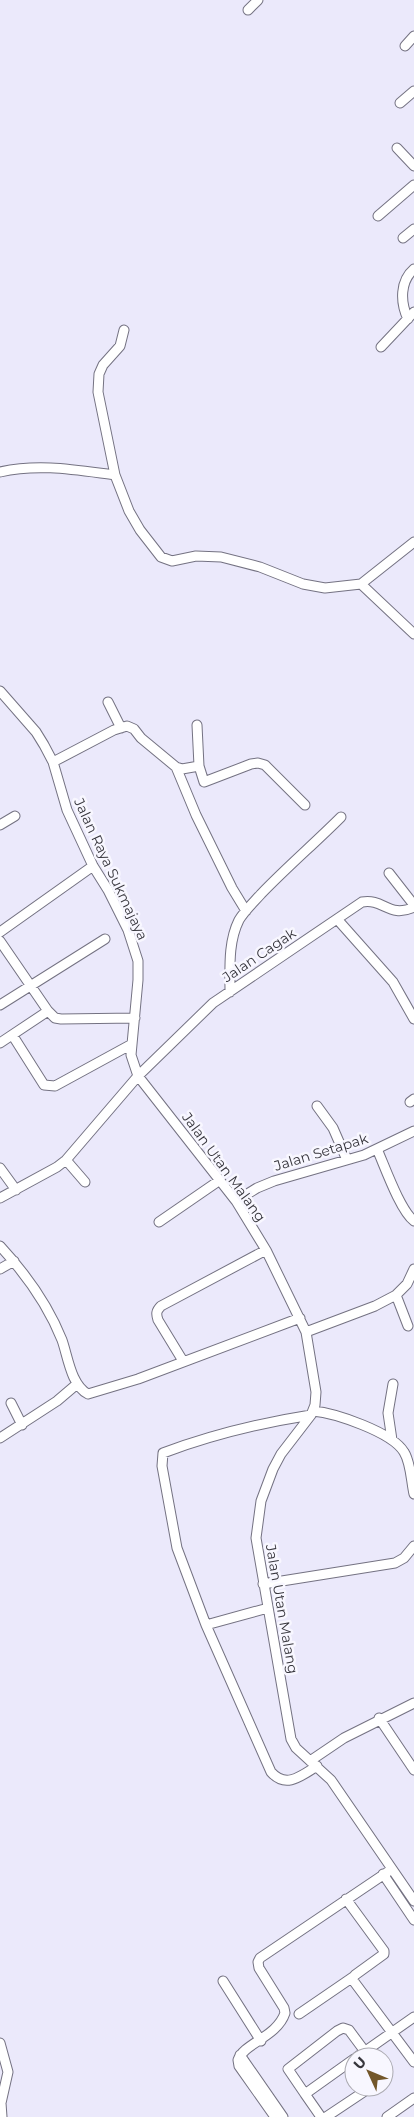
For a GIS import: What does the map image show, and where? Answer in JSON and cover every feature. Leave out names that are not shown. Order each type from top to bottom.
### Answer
[{"type":"street","points":[[248,10],[258,0]]},
{"type":"street","points":[[404,46],[414,36]]},
{"type":"street","points":[[400,104],[414,91]]},
{"type":"street","points":[[397,148],[414,166]]},
{"type":"street","points":[[378,216],[414,185]]},
{"type":"street","points":[[403,238],[414,229]]},
{"type":"street","points":[[381,347],[411,315],[403,299],[403,284],[407,275],[414,269]]},
{"type":"street","points":[[124,330],[120,346],[104,365],[97,382],[115,475],[140,530],[157,553],[166,560],[196,556],[221,557],[260,567],[314,587],[325,588],[361,584],[414,542]]},
{"type":"street","points":[[0,472],[27,467],[46,467],[115,475]]},
{"type":"street","points":[[361,584],[411,623],[414,634]]},
{"type":"street","name":"Jalan Raya Sukmajaya","points":[[0,690],[36,732],[53,762],[67,810],[93,866],[128,930],[134,946],[138,961],[138,980],[132,1060],[138,1076]]},
{"type":"street","points":[[108,702],[121,728]]},
{"type":"street","points":[[197,725],[199,766],[203,780],[206,782],[258,763],[265,765],[304,805]]},
{"type":"street","points":[[53,762],[127,726],[134,728],[141,738],[176,767],[182,769],[199,766]]},
{"type":"street","points":[[176,767],[196,815],[232,888],[246,911]]},
{"type":"street","points":[[0,825],[15,816]]},
{"type":"street","points":[[230,992],[230,964],[233,940],[240,920],[275,879],[341,817]]},
{"type":"street","points":[[0,932],[93,866]]},
{"type":"street","points":[[388,873],[414,906]]},
{"type":"street","name":"Jalan Cagak","points":[[0,1198],[57,1167],[66,1160],[138,1076],[213,1003],[365,902],[375,903],[396,912],[402,912],[414,906]]},
{"type":"street","points":[[337,919],[393,982],[414,1019]]},
{"type":"street","points":[[0,1005],[105,939]]},
{"type":"street","points":[[0,941],[29,985],[48,1011],[56,1018],[135,1018]]},
{"type":"street","points":[[0,1043],[48,1011]]},
{"type":"street","points":[[13,1036],[44,1086],[49,1087],[55,1086],[132,1044]]},
{"type":"street","name":"Jalan Utan Malang","points":[[138,1076],[236,1201],[266,1250],[306,1332],[316,1392],[312,1413],[282,1454],[266,1484],[261,1501],[256,1538],[291,1739],[296,1748],[331,1780],[414,1901]]},
{"type":"street","points":[[317,1106],[333,1128],[347,1160]]},
{"type":"street","name":"Jalan Setapak","points":[[236,1201],[257,1188],[274,1181],[347,1160],[377,1149],[414,1131]]},
{"type":"street","points":[[377,1149],[402,1205],[414,1221]]},
{"type":"street","points":[[66,1160],[86,1182]]},
{"type":"street","points":[[0,1168],[16,1190]]},
{"type":"street","points":[[159,1222],[220,1180]]},
{"type":"street","points":[[0,1246],[26,1274],[55,1325],[77,1384],[82,1391],[88,1394],[94,1394],[138,1379],[300,1318]]},
{"type":"street","points":[[183,1361],[158,1320],[156,1314],[158,1310],[161,1306],[266,1250]]},
{"type":"street","points":[[0,1269],[14,1261]]},
{"type":"street","points":[[306,1332],[396,1296],[407,1284],[414,1269]]},
{"type":"street","points":[[396,1296],[408,1326]]},
{"type":"street","points":[[0,1438],[68,1393],[77,1384]]},
{"type":"street","points":[[392,1440],[388,1413],[393,1384]]},
{"type":"street","points":[[11,1403],[22,1425]]},
{"type":"street","points":[[414,1494],[410,1455],[392,1440],[345,1417],[331,1413],[312,1413],[233,1430],[202,1439],[164,1453],[162,1466],[175,1542],[206,1624],[271,1772],[281,1780],[286,1781],[297,1778],[344,1738],[379,1718],[414,1702]]},
{"type":"street","points":[[263,1584],[394,1563],[404,1558],[414,1546]]},
{"type":"street","points":[[206,1624],[268,1608]]},
{"type":"street","points":[[379,1718],[414,1770]]},
{"type":"street","points":[[274,2117],[239,2066],[240,2055],[277,2027],[285,2013],[284,2008],[259,1968],[258,1962],[260,1958],[392,1869]]},
{"type":"street","points":[[383,1874],[414,1920]]},
{"type":"street","points":[[299,2014],[384,1954],[384,1951],[346,1899]]},
{"type":"street","points":[[353,1977],[414,2062]]},
{"type":"street","points":[[223,1980],[261,2040]]},
{"type":"street","points":[[375,2047],[392,2032],[414,2017]]},
{"type":"street","points":[[321,2117],[288,2069],[343,2028],[349,2030],[362,2047]]},
{"type":"street","points":[[0,2043],[8,2072],[1,2103],[2,2117]]},
{"type":"street","points":[[240,2055],[283,2117]]},
{"type":"street","points":[[305,2094],[344,2066]]},
{"type":"street","points":[[326,2117],[356,2097]]},
{"type":"street","points":[[387,2117],[414,2098]]}]
